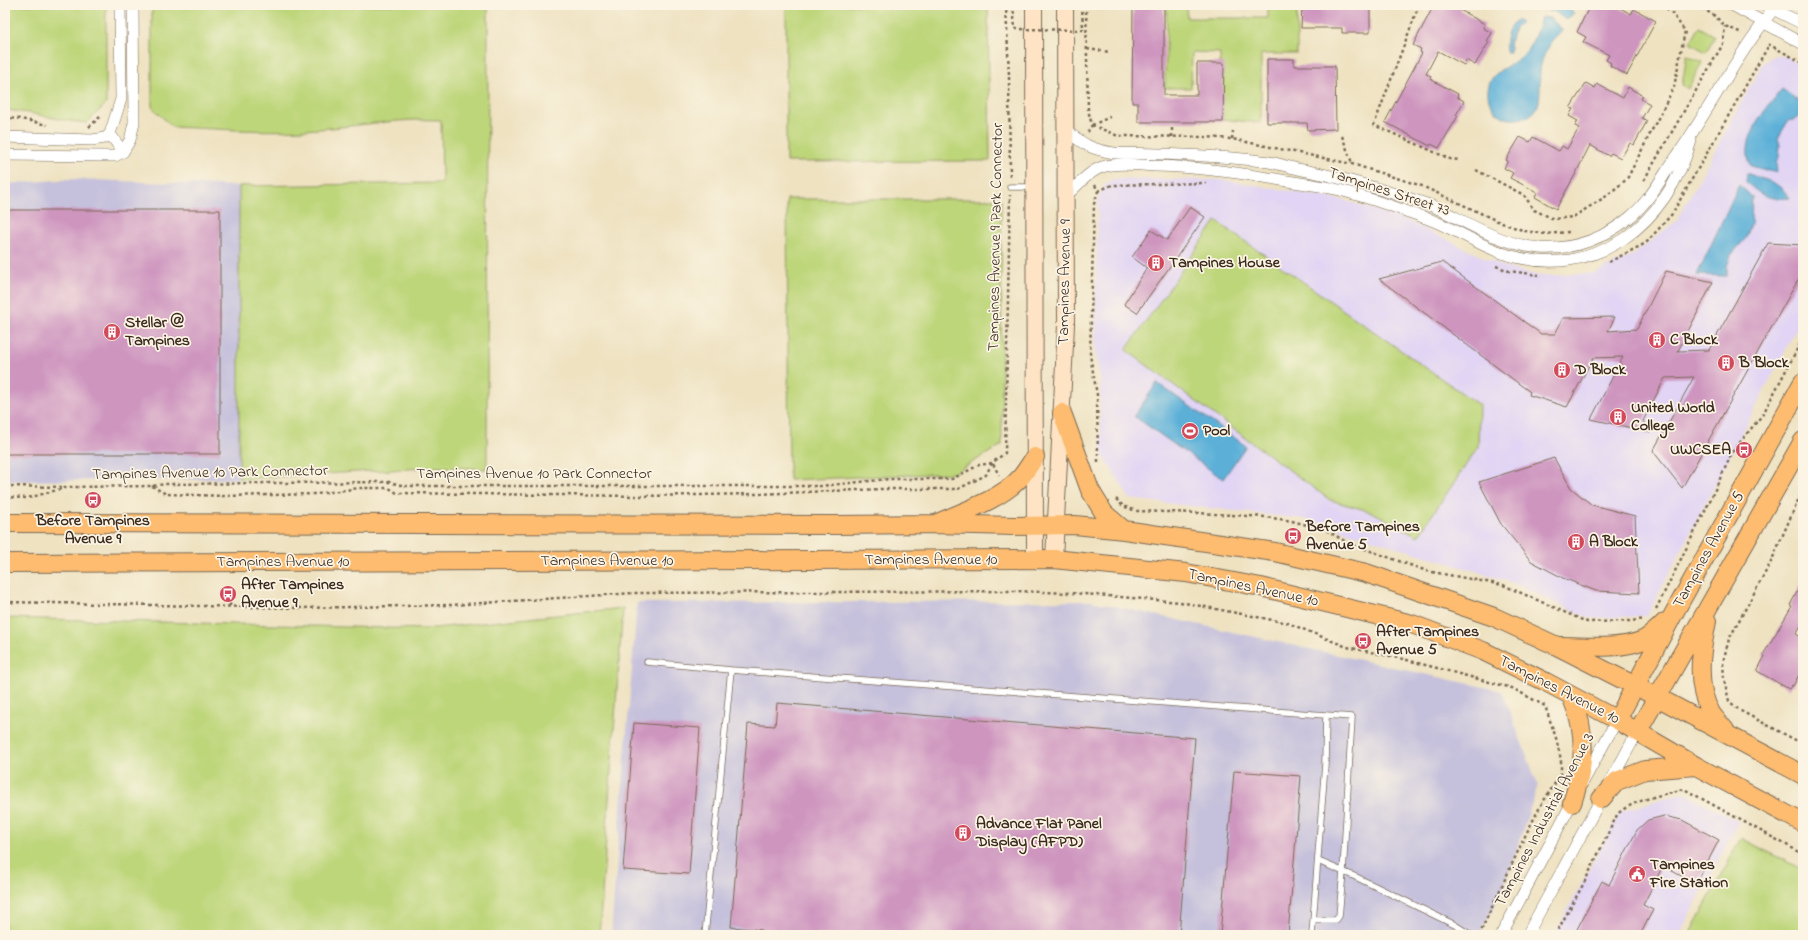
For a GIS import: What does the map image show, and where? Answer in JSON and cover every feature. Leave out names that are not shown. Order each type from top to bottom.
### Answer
[{"type":"main road","name":"Tampines Avenue 9","points":[[1034,5],[1035,559]]},
{"type":"main road","name":"Tampines Avenue 9","points":[[1054,559],[1066,325],[1065,5]]},
{"type":"main road","name":"Tampines Avenue 5","points":[[1617,720],[1674,613],[1803,382]]},
{"type":"main road","points":[[1062,414],[1090,490],[1104,513],[1124,530]]},
{"type":"main road","name":"Tampines Avenue 5","points":[[1638,731],[1803,441]]},
{"type":"main road","points":[[936,524],[982,503],[1007,489],[1020,478],[1035,457]]},
{"type":"main road","points":[[5,523],[936,524],[1075,525],[1124,530],[1275,552],[1366,573],[1494,617],[1557,646],[1657,697],[1729,734],[1803,775]]},
{"type":"main road","name":"Tampines Avenue 10","points":[[5,563],[1054,559],[1186,573],[1261,587],[1412,624],[1483,651],[1638,731],[1696,766],[1803,822]]},
{"type":"main road","points":[[1710,604],[1701,653],[1702,679],[1705,699],[1712,714],[1729,734]]},
{"type":"main road","points":[[1557,646],[1615,646],[1640,641],[1652,634],[1674,613]]},
{"type":"main road","points":[[1571,696],[1581,723],[1583,760],[1579,782],[1572,803]]},
{"type":"main road","points":[[1601,798],[1617,781],[1645,770],[1696,766]]},
{"type":"street","points":[[5,137],[92,140],[106,138],[110,134],[121,99],[120,5]]},
{"type":"street","points":[[5,155],[115,156],[123,152],[130,140],[134,123],[133,5]]},
{"type":"street","points":[[1732,5],[1803,44]]},
{"type":"street","points":[[1769,7],[1803,24]]},
{"type":"street","name":"Tampines Street 73","points":[[1066,130],[1083,145],[1101,151],[1114,153],[1208,156],[1270,162],[1337,176],[1435,207],[1514,243],[1540,248],[1560,248],[1579,245],[1598,239],[1629,218],[1646,202],[1692,135],[1752,37],[1763,22],[1769,7]]},
{"type":"street","points":[[110,134],[123,152]]},
{"type":"street","name":"Tampines Street 73","points":[[1066,196],[1093,170],[1112,165],[1181,166],[1269,177],[1334,189],[1430,219],[1503,253],[1538,261],[1560,261],[1580,259],[1603,252],[1639,228],[1654,212],[1673,182],[1685,160],[1692,135]]},
{"type":"street","name":"Tampines Industrial Avenue 3","points":[[1500,935],[1617,720]]},
{"type":"street","points":[[1527,935],[1638,731]]},
{"type":"lane","points":[[1010,187],[1034,187]]},
{"type":"lane","points":[[647,662],[731,670],[1352,717],[1339,916],[1336,920],[1332,921],[1313,920]]},
{"type":"lane","points":[[705,935],[731,670]]},
{"type":"lane","points":[[1312,935],[1325,764],[1326,715]]},
{"type":"lane","points":[[1318,861],[1455,925],[1471,935]]},
{"type":"path","name":"Tampines Avenue 9 Park Connector","points":[[152,486],[166,494],[224,496],[317,494],[359,488],[390,488],[397,493],[639,496],[757,494],[881,489],[958,489],[986,475],[992,463],[1005,452],[1010,187],[1009,75],[1006,5]]},
{"type":"path","points":[[1013,5],[1015,29],[1083,30],[1082,5]]},
{"type":"path","points":[[1086,5],[1088,110],[1092,125]]},
{"type":"path","points":[[1419,5],[1374,125],[1450,159],[1459,160]]},
{"type":"path","points":[[1476,170],[1524,195],[1534,210],[1554,219],[1573,218],[1605,197],[1627,179],[1674,87],[1685,31],[1672,12],[1663,5]]},
{"type":"path","points":[[1641,185],[1723,44],[1725,26]]},
{"type":"path","points":[[1607,262],[1614,261],[1646,242],[1672,214],[1769,45]]},
{"type":"path","points":[[1087,49],[1110,52]]},
{"type":"path","points":[[88,128],[101,117],[104,111]]},
{"type":"path","points":[[1083,145],[1085,135],[1092,125],[1110,117]]},
{"type":"path","points":[[5,118],[21,119],[52,126]]},
{"type":"path","points":[[1092,125],[1118,136],[1232,139],[1352,164],[1422,186],[1502,223],[1525,231],[1546,234],[1577,231]]},
{"type":"path","points":[[1172,128],[1172,137]]},
{"type":"path","points":[[1232,139],[1233,131]]},
{"type":"path","points":[[1342,136],[1352,164]]},
{"type":"path","points":[[1093,170],[1094,183],[1098,191],[1094,204],[1090,355],[1096,395],[1098,468]]},
{"type":"path","points":[[1098,191],[1112,185],[1213,183]]},
{"type":"path","points":[[1490,263],[1509,271],[1534,275],[1542,274]]},
{"type":"path","points":[[1654,612],[1733,451],[1763,414],[1803,338]]},
{"type":"path","name":"Tampines Avenue 10 Park Connector","points":[[5,486],[70,487],[152,486],[165,484],[382,482],[405,486],[821,486],[889,479],[952,479],[979,464],[992,463]]},
{"type":"path","points":[[5,497],[28,498],[70,487]]},
{"type":"path","points":[[1803,489],[1772,562],[1729,639],[1723,662],[1724,679],[1729,701],[1734,706],[1803,744]]},
{"type":"path","points":[[1113,497],[1123,506],[1136,511],[1266,517],[1292,521],[1326,530],[1348,543],[1427,571],[1502,585],[1587,622],[1631,621],[1651,618]]},
{"type":"path","points":[[5,602],[301,608],[452,605],[634,593],[1015,591],[1071,593],[1180,602],[1288,624],[1347,647],[1403,659],[1512,688],[1545,706],[1560,753],[1561,774],[1541,805],[1529,828],[1479,935]]},
{"type":"path","points":[[230,600],[230,606]]},
{"type":"path","points":[[1555,935],[1584,883],[1617,815],[1622,809],[1646,801],[1684,789],[1803,854]]},
{"type":"shaded area","points":[[1775,55],[1787,57],[1803,67],[1803,316],[1647,616],[1589,618],[1511,582],[1305,519],[1130,499],[1101,453],[1100,379],[1095,350],[1098,199],[1103,187],[1113,179],[1223,180],[1343,200],[1404,219],[1504,267],[1540,276],[1595,273],[1635,254],[1677,220],[1763,63]]},
{"type":"shaded area","name":"Stellar @ Tampines","points":[[71,179],[239,186],[239,479],[5,481],[5,184]]},
{"type":"shaded area","points":[[1091,601],[1502,691],[1538,785],[1503,890],[1479,935],[611,935],[637,603]]},
{"type":"shaded area","name":"Tampines Fire Station","points":[[1684,792],[1739,822],[1679,935],[1554,935],[1620,812]]},
{"type":"green space","points":[[5,5],[106,5],[106,104],[87,123],[5,110]]},
{"type":"green space","points":[[152,5],[488,5],[487,469],[441,467],[239,479],[239,186],[442,183],[441,120],[410,120],[282,131],[172,127],[152,107]]},
{"type":"green space","points":[[786,5],[988,5],[990,161],[786,162]]},
{"type":"green space","points":[[1167,5],[1186,5],[1187,18],[1268,18],[1268,5],[1297,5],[1297,54],[1261,54],[1261,123],[1220,119],[1220,53],[1192,52],[1191,88],[1165,88]]},
{"type":"green space","points":[[1699,27],[1715,36],[1706,52],[1690,43]]},
{"type":"green space","points":[[1687,55],[1702,62],[1688,89],[1682,85]]},
{"type":"green space","points":[[787,199],[1001,199],[1002,445],[954,473],[789,480]]},
{"type":"green space","points":[[1216,221],[1479,405],[1478,447],[1418,536],[1372,512],[1330,500],[1126,350]]},
{"type":"green space","points":[[623,608],[599,935],[5,935],[5,618],[425,629]]},
{"type":"green space","points":[[1741,838],[1803,870],[1803,935],[1689,935]]},
{"type":"water","points":[[1548,5],[1573,5],[1570,9],[1574,13],[1566,20],[1555,12],[1548,10]]},
{"type":"water","points":[[1541,17],[1550,18],[1563,30],[1549,46],[1542,60],[1540,73],[1540,98],[1538,105],[1534,112],[1528,116],[1518,119],[1504,117],[1498,114],[1490,103],[1488,89],[1490,82],[1496,74],[1525,53],[1534,39]]},
{"type":"water","points":[[1518,19],[1521,22],[1515,29],[1512,36],[1510,52],[1506,52],[1507,34],[1511,26]]},
{"type":"water","points":[[1782,89],[1799,101],[1803,94],[1803,112],[1793,120],[1788,121],[1778,138],[1780,145],[1779,157],[1776,162],[1777,173],[1751,166],[1748,156],[1748,145],[1756,124]]},
{"type":"water","points":[[1747,173],[1776,184],[1790,198],[1771,198],[1761,194],[1746,182]]},
{"type":"water","points":[[1739,185],[1752,197],[1751,224],[1746,238],[1731,255],[1727,266],[1727,276],[1697,275]]},
{"type":"water","name":"Pool","points":[[1157,383],[1246,446],[1223,479],[1134,416]]},
{"type":"building","points":[[1133,5],[1164,5],[1164,95],[1197,95],[1197,63],[1224,63],[1223,122],[1138,122],[1138,103],[1132,103]]},
{"type":"building","points":[[1302,5],[1370,5],[1370,33],[1342,33],[1342,28],[1301,28]]},
{"type":"building","points":[[1434,5],[1463,5],[1460,10],[1485,24],[1483,28],[1492,33],[1487,41],[1489,42],[1475,65],[1466,60],[1464,65],[1438,51],[1426,74],[1431,76],[1430,79],[1458,94],[1457,97],[1464,101],[1456,115],[1458,116],[1439,148],[1431,144],[1430,146],[1385,122],[1422,53],[1420,52],[1421,49],[1413,45]]},
{"type":"building","points":[[1590,5],[1615,5],[1631,14],[1634,9],[1656,21],[1627,75],[1610,66],[1611,63],[1606,60],[1609,55],[1583,42],[1586,37],[1577,32]]},
{"type":"building","points":[[1267,59],[1294,59],[1294,66],[1335,66],[1336,129],[1308,130],[1307,123],[1267,123]]},
{"type":"building","points":[[1586,83],[1595,88],[1597,84],[1623,98],[1628,87],[1643,96],[1641,99],[1650,104],[1642,118],[1647,121],[1634,145],[1630,143],[1621,158],[1611,153],[1609,156],[1590,145],[1556,209],[1535,197],[1537,192],[1510,178],[1513,173],[1504,168],[1508,161],[1506,160],[1520,137],[1530,142],[1533,137],[1559,151],[1562,146],[1567,149],[1579,128],[1575,126],[1578,121],[1569,116],[1573,109],[1570,108]]},
{"type":"building","name":"Tampines House","points":[[1190,207],[1205,217],[1137,313],[1124,304],[1147,268],[1132,257],[1151,230],[1167,240]]},
{"type":"building","name":"Stellar @ Tampines","points":[[5,210],[220,210],[220,454],[5,454]]},
{"type":"building","name":"United World College","points":[[1768,243],[1803,245],[1803,271],[1682,488],[1653,451],[1694,377],[1665,378],[1643,421],[1650,432],[1591,419],[1623,357],[1593,358],[1567,407],[1529,395],[1530,392],[1379,279],[1442,262],[1541,334],[1555,334],[1563,318],[1615,317],[1608,331],[1637,329],[1666,271],[1713,282],[1678,351],[1709,350]]},
{"type":"building","name":"A Block","points":[[1554,458],[1571,488],[1592,505],[1635,516],[1639,593],[1596,591],[1563,578],[1531,561],[1501,524],[1479,482]]},
{"type":"building","points":[[1803,581],[1803,622],[1796,634],[1803,638],[1803,677],[1799,675],[1793,686],[1792,685],[1789,689],[1757,671],[1765,656],[1763,655],[1792,606],[1790,605]]},
{"type":"building","name":"Advance Flat Panel Display (AFPD)","points":[[777,703],[1195,738],[1179,935],[761,935],[762,930],[731,927],[748,724],[775,726]]},
{"type":"building","points":[[634,723],[700,728],[689,874],[623,870]]},
{"type":"building","points":[[1234,771],[1301,776],[1288,935],[1220,935]]},
{"type":"building","name":"Tampines Fire Station","points":[[1664,816],[1682,820],[1719,840],[1696,884],[1663,866],[1643,905],[1653,910],[1640,935],[1574,935],[1602,881],[1609,885],[1637,830],[1648,820]]},
{"type":"place","name":"Tampines House","points":[[1156,263]]},
{"type":"place","name":"Stellar @ Tampines","points":[[112,332]]},
{"type":"place","name":"C Block","points":[[1657,340]]},
{"type":"place","name":"B Block","points":[[1726,363]]},
{"type":"place","name":"D Block","points":[[1562,370]]},
{"type":"place","name":"United World College","points":[[1618,417]]},
{"type":"place","name":"Pool","points":[[1190,431]]},
{"type":"place","name":"UWCSEA","points":[[1744,450]]},
{"type":"place","name":"Before Tampines Avenue 9","points":[[93,500]]},
{"type":"place","name":"Before Tampines Avenue 5","points":[[1293,536]]},
{"type":"place","name":"A Block","points":[[1576,542]]},
{"type":"place","name":"After Tampines Avenue 9","points":[[228,594]]},
{"type":"place","name":"After Tampines Avenue 5","points":[[1363,641]]},
{"type":"place","name":"Advance Flat Panel Display (AFPD)","points":[[963,833]]},
{"type":"place","name":"Tampines Fire Station","points":[[1637,874]]}]
